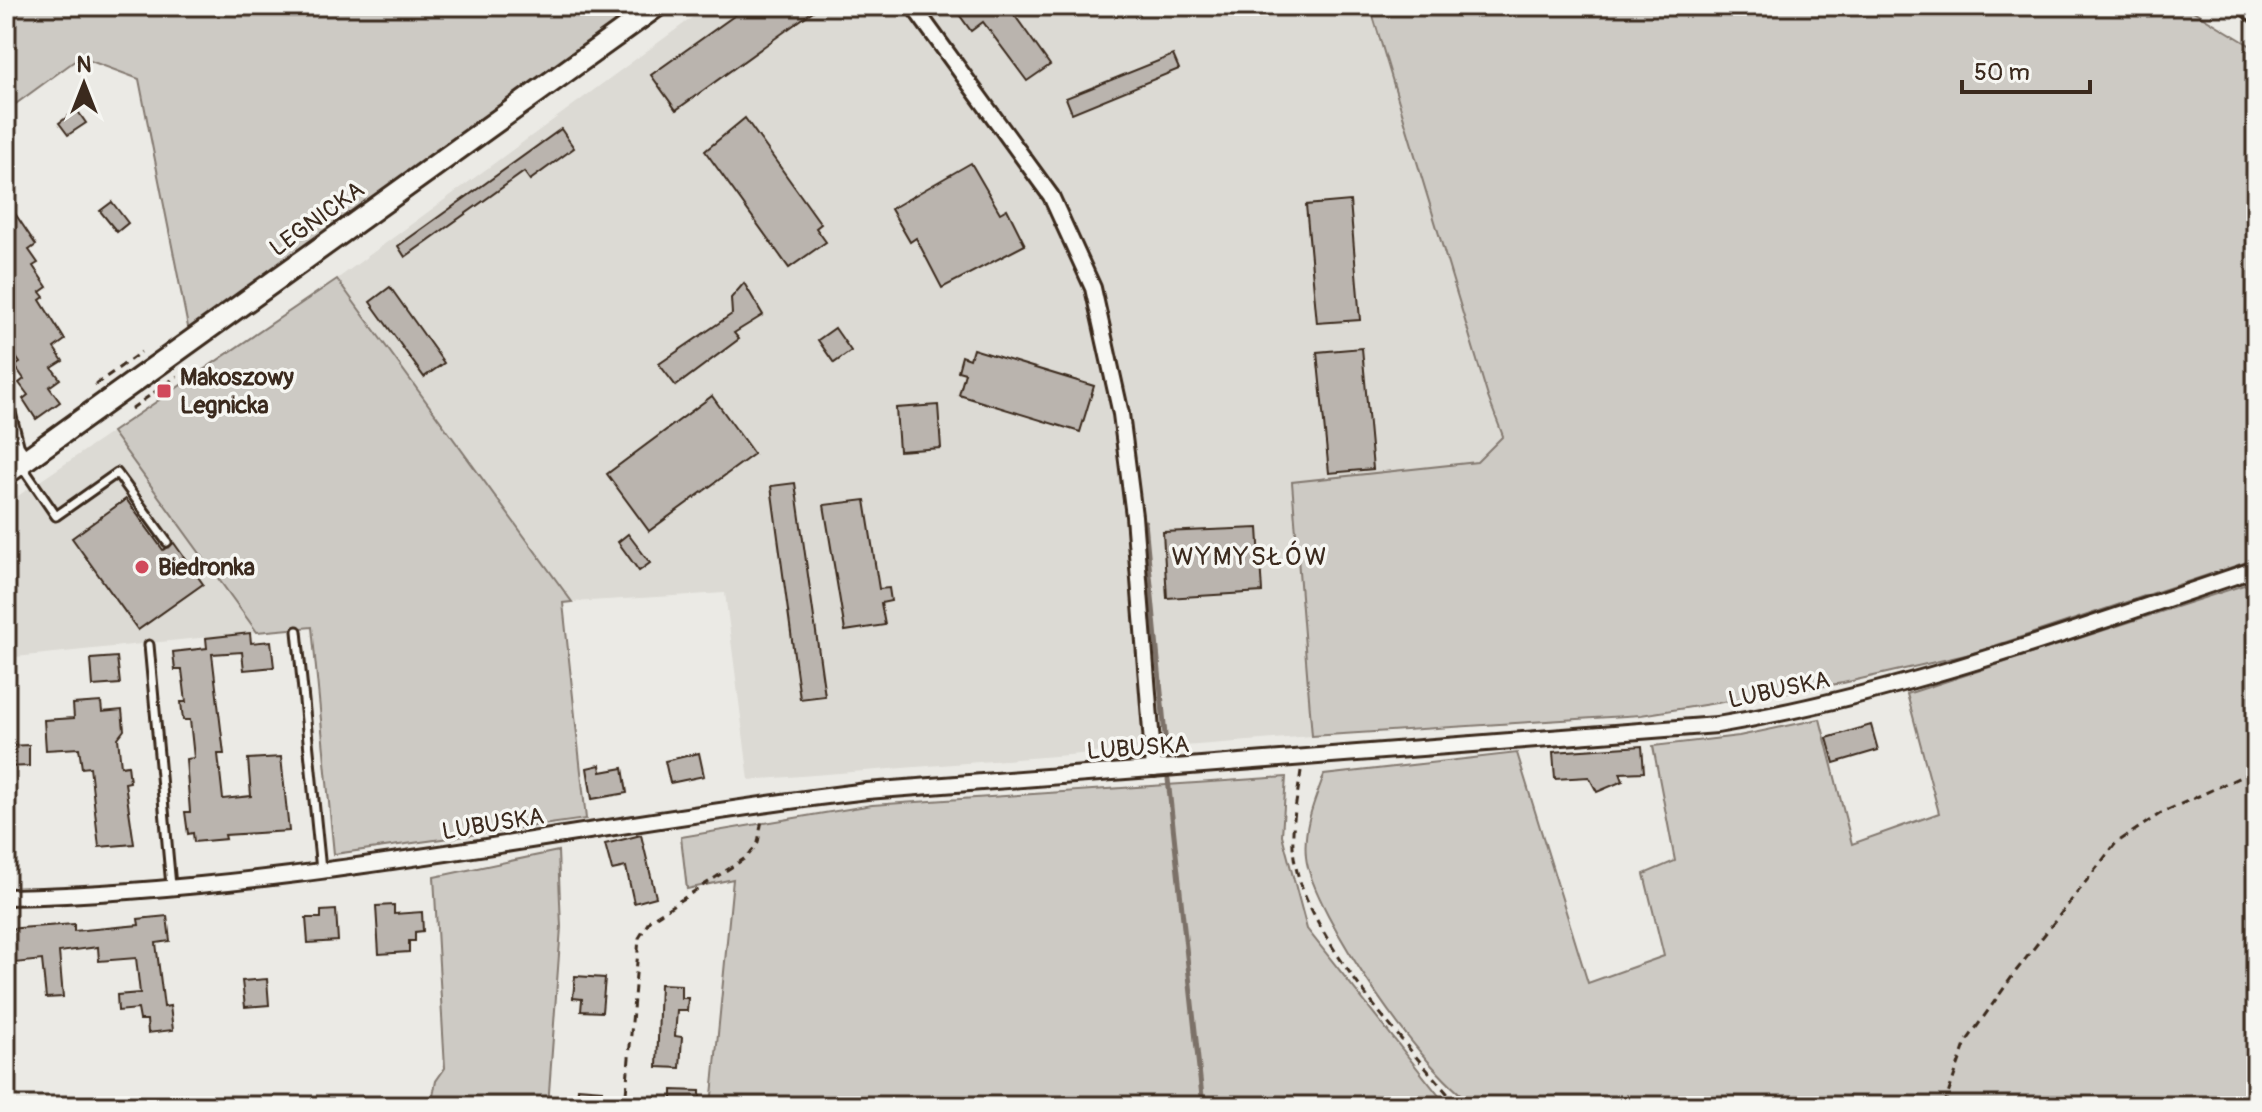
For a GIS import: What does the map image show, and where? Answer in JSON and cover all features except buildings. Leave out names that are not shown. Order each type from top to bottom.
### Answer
[{"type":"main road","name":"LEGNICKA","points":[[17,466],[657,6]]},
{"type":"street","points":[[913,6],[1051,196],[1093,288],[1121,414],[1134,516],[1154,769]]},
{"type":"street","points":[[6,407],[16,447],[17,466]]},
{"type":"street","name":"LUBUSKA","points":[[6,897],[171,886],[321,870],[510,844],[765,803],[867,791],[1659,732],[1761,718],[1987,658],[2256,569]]},
{"type":"lane","points":[[17,466],[56,516],[117,473],[167,542]]},
{"type":"lane","points":[[297,631],[321,870]]},
{"type":"lane","points":[[149,645],[171,886]]},
{"type":"path","points":[[135,407],[174,380]]},
{"type":"path","points":[[1302,759],[1293,829],[1294,862],[1315,923],[1406,1044],[1458,1106]]},
{"type":"path","points":[[1944,1106],[1966,1042],[2016,971],[2116,843],[2161,813],[2256,770]]},
{"type":"path","points":[[625,1106],[639,938],[650,920],[747,857],[758,843],[765,803]]},
{"type":"shaded area","points":[[6,6],[641,6],[189,332],[139,79],[80,57],[6,111]]},
{"type":"shaded area","points":[[708,6],[1370,6],[1488,397],[1503,436],[1477,462],[1292,482],[1312,736],[749,780],[725,593],[572,602],[337,279]]},
{"type":"shaded area","points":[[1370,6],[2185,6],[2256,49],[2256,559],[1970,654],[1843,683],[1641,715],[1312,736],[1292,482],[1477,462],[1503,436],[1488,397]]},
{"type":"shaded area","points":[[337,279],[572,602],[563,603],[586,819],[334,854],[312,627],[257,632],[112,432]]},
{"type":"shaded area","points":[[112,432],[257,632],[6,658],[6,504]]},
{"type":"shaded area","points":[[2256,581],[2256,1106],[1478,1106],[1457,1091],[1404,1032],[1350,953],[1313,882],[1306,857],[1306,835],[1324,775],[1517,753],[1588,983],[1664,956],[1644,874],[1675,861],[1653,746],[1739,736],[1820,719],[1852,844],[1939,813],[1907,694]]},
{"type":"shaded area","points":[[1286,777],[1282,835],[1307,929],[1447,1106],[711,1106],[733,879],[687,889],[681,837],[872,805]]},
{"type":"shaded area","points":[[558,851],[561,927],[548,1106],[431,1106],[436,1081],[445,1068],[434,877]]},
{"type":"waterway","points":[[1145,522],[1166,746]]},
{"type":"waterway","points":[[1168,779],[1203,1106]]},
{"type":"place","name":"Makoszowy Legnicka","points":[[164,391]]},
{"type":"place","name":"Biedronka","points":[[142,567]]},
{"type":"district","name":"WYMYSŁÓW","points":[[1250,557]]}]
